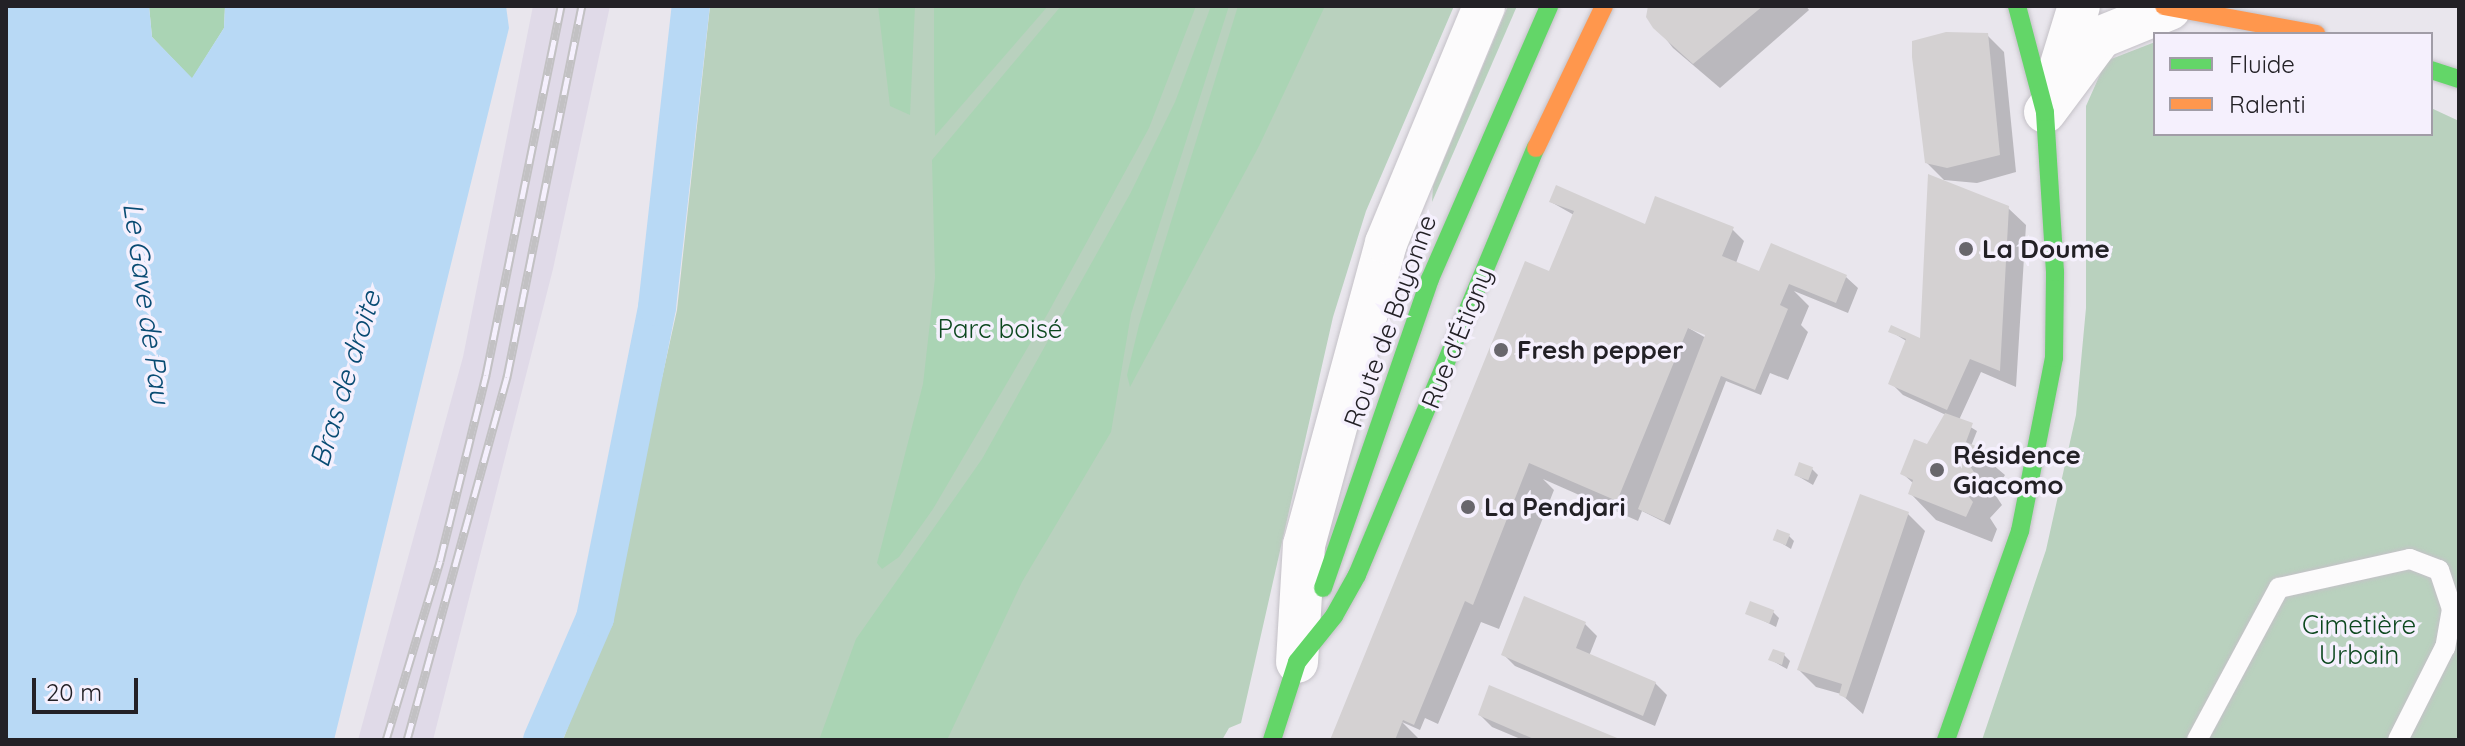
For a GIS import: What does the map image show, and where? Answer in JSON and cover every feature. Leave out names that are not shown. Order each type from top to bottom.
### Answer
[{"type":"street","name":"Rue d'Étigny","points":[[1272,740],[1297,662],[1304,545],[1386,243],[1484,6]]},
{"type":"street","name":"Route de Bayonne","points":[[1297,662],[1430,279],[1549,6]]},
{"type":"street","name":"Rue d'Étigny","points":[[1297,662],[1334,616],[1357,575],[1559,93],[1604,6]]},
{"type":"street","points":[[1946,740],[2020,531],[2054,358],[2055,272],[2045,112],[2017,6]]},
{"type":"street","points":[[2045,112],[2079,6]]},
{"type":"street","points":[[2272,6],[2326,32]]},
{"type":"street","points":[[2045,112],[2101,37],[2167,8],[2305,32]]},
{"type":"street","points":[[2433,71],[2459,79]]},
{"type":"lane","points":[[2197,740],[2279,588],[2410,559],[2429,562],[2453,578],[2452,651],[2398,740]]},
{"type":"shaded area","points":[[533,6],[610,6],[553,269],[433,740],[358,740],[463,357]]},
{"type":"green space","points":[[149,6],[225,6],[224,28],[192,79],[152,37]]},
{"type":"green space","name":"Parc boisé","points":[[710,6],[1454,6],[1366,211],[1333,317],[1241,723],[1229,728],[1222,740],[563,740],[608,621],[677,310]]},
{"type":"green space","points":[[878,6],[915,6],[910,115],[890,106]]},
{"type":"green space","points":[[934,6],[1048,6],[935,136],[934,77]]},
{"type":"green space","points":[[1061,6],[1196,6],[1149,128],[1048,313],[933,509],[899,557],[882,569],[877,563],[923,384],[935,278],[932,160]]},
{"type":"green space","points":[[1211,6],[1229,6],[1131,314],[1111,432],[1022,582],[947,740],[819,740],[856,639],[982,459],[1130,194],[1175,102]]},
{"type":"green space","points":[[1238,6],[1325,6],[1259,146],[1130,387],[1127,375],[1139,325]]},
{"type":"green space","points":[[1508,6],[1517,6],[1432,202],[1433,186]]},
{"type":"green space","name":"Cimetière Urbain","points":[[2153,43],[2153,136],[2433,136],[2433,109],[2459,121],[2459,740],[1982,740],[2046,550],[2076,415],[2086,308],[2086,106],[2106,61]]},
{"type":"water","points":[[6,6],[149,6],[152,37],[192,78],[224,28],[225,6],[506,6],[509,28],[334,740],[6,740]]},
{"type":"building","points":[[1648,6],[1763,6],[1693,64],[1653,28],[1646,17]]},
{"type":"building","points":[[1946,32],[1988,33],[2000,155],[1947,168],[1925,163],[1912,57],[1912,41]]},
{"type":"building","name":"La Doume","points":[[1928,174],[2009,206],[2000,371],[1970,359],[1947,410],[1888,384],[1906,339],[1888,332],[1891,325],[1920,338]]},
{"type":"building","points":[[1556,185],[1645,224],[1655,196],[1734,227],[1722,256],[1759,271],[1771,243],[1847,275],[1836,303],[1789,284],[1780,305],[1788,309],[1755,390],[1721,376],[1664,521],[1638,509],[1705,335],[1688,328],[1617,501],[1529,463],[1473,605],[1465,601],[1414,725],[1403,720],[1395,740],[1330,740],[1525,261],[1549,271],[1574,211],[1549,202]]},
{"type":"building","name":"Résidence Giacomo","points":[[1945,413],[1973,423],[1966,442],[1981,448],[1970,466],[1978,478],[1965,492],[1973,502],[1966,517],[1908,494],[1913,480],[1900,474],[1914,439],[1927,444]]},
{"type":"building","points":[[1799,462],[1813,467],[1808,480],[1794,475]]},
{"type":"building","points":[[1860,494],[1909,512],[1846,698],[1839,695],[1842,684],[1797,670]]},
{"type":"building","points":[[1777,529],[1790,534],[1786,545],[1773,540]]},
{"type":"building","points":[[1524,596],[1586,622],[1576,648],[1656,682],[1643,716],[1501,655]]},
{"type":"building","points":[[1750,601],[1774,610],[1769,623],[1745,614]]},
{"type":"building","points":[[1773,649],[1785,653],[1782,665],[1768,660]]},
{"type":"building","points":[[1489,685],[1622,740],[1536,740],[1478,715]]},
{"type":"waterway","points":[[542,740],[595,618],[657,307],[691,6]]},
{"type":"railway","points":[[386,740],[440,561],[486,375],[561,6]]},
{"type":"railway","points":[[407,740],[507,377],[582,6]]},
{"type":"traffic: fast","points":[[1323,588],[1430,279],[1549,6]]},
{"type":"traffic: fast","points":[[1946,740],[2020,531],[2054,358],[2055,272],[2045,112],[2017,6]]},
{"type":"traffic: fast","points":[[2433,71],[2459,79]]},
{"type":"traffic: fast","points":[[1272,740],[1297,662],[1334,616],[1357,575],[1536,148]]},
{"type":"traffic: slow","points":[[1536,148],[1604,6]]},
{"type":"traffic: slow","points":[[2164,6],[2305,32]]},
{"type":"place","name":"La Doume","points":[[1966,249]]},
{"type":"place","name":"Fresh pepper","points":[[1501,350]]},
{"type":"place","name":"Résidence Giacomo","points":[[1937,470]]},
{"type":"place","name":"La Pendjari","points":[[1468,507]]},
{"type":"water label","name":"Le Gave de Pau","points":[[147,303]]},
{"type":"water label","name":"Bras de droite","points":[[345,379]]}]
